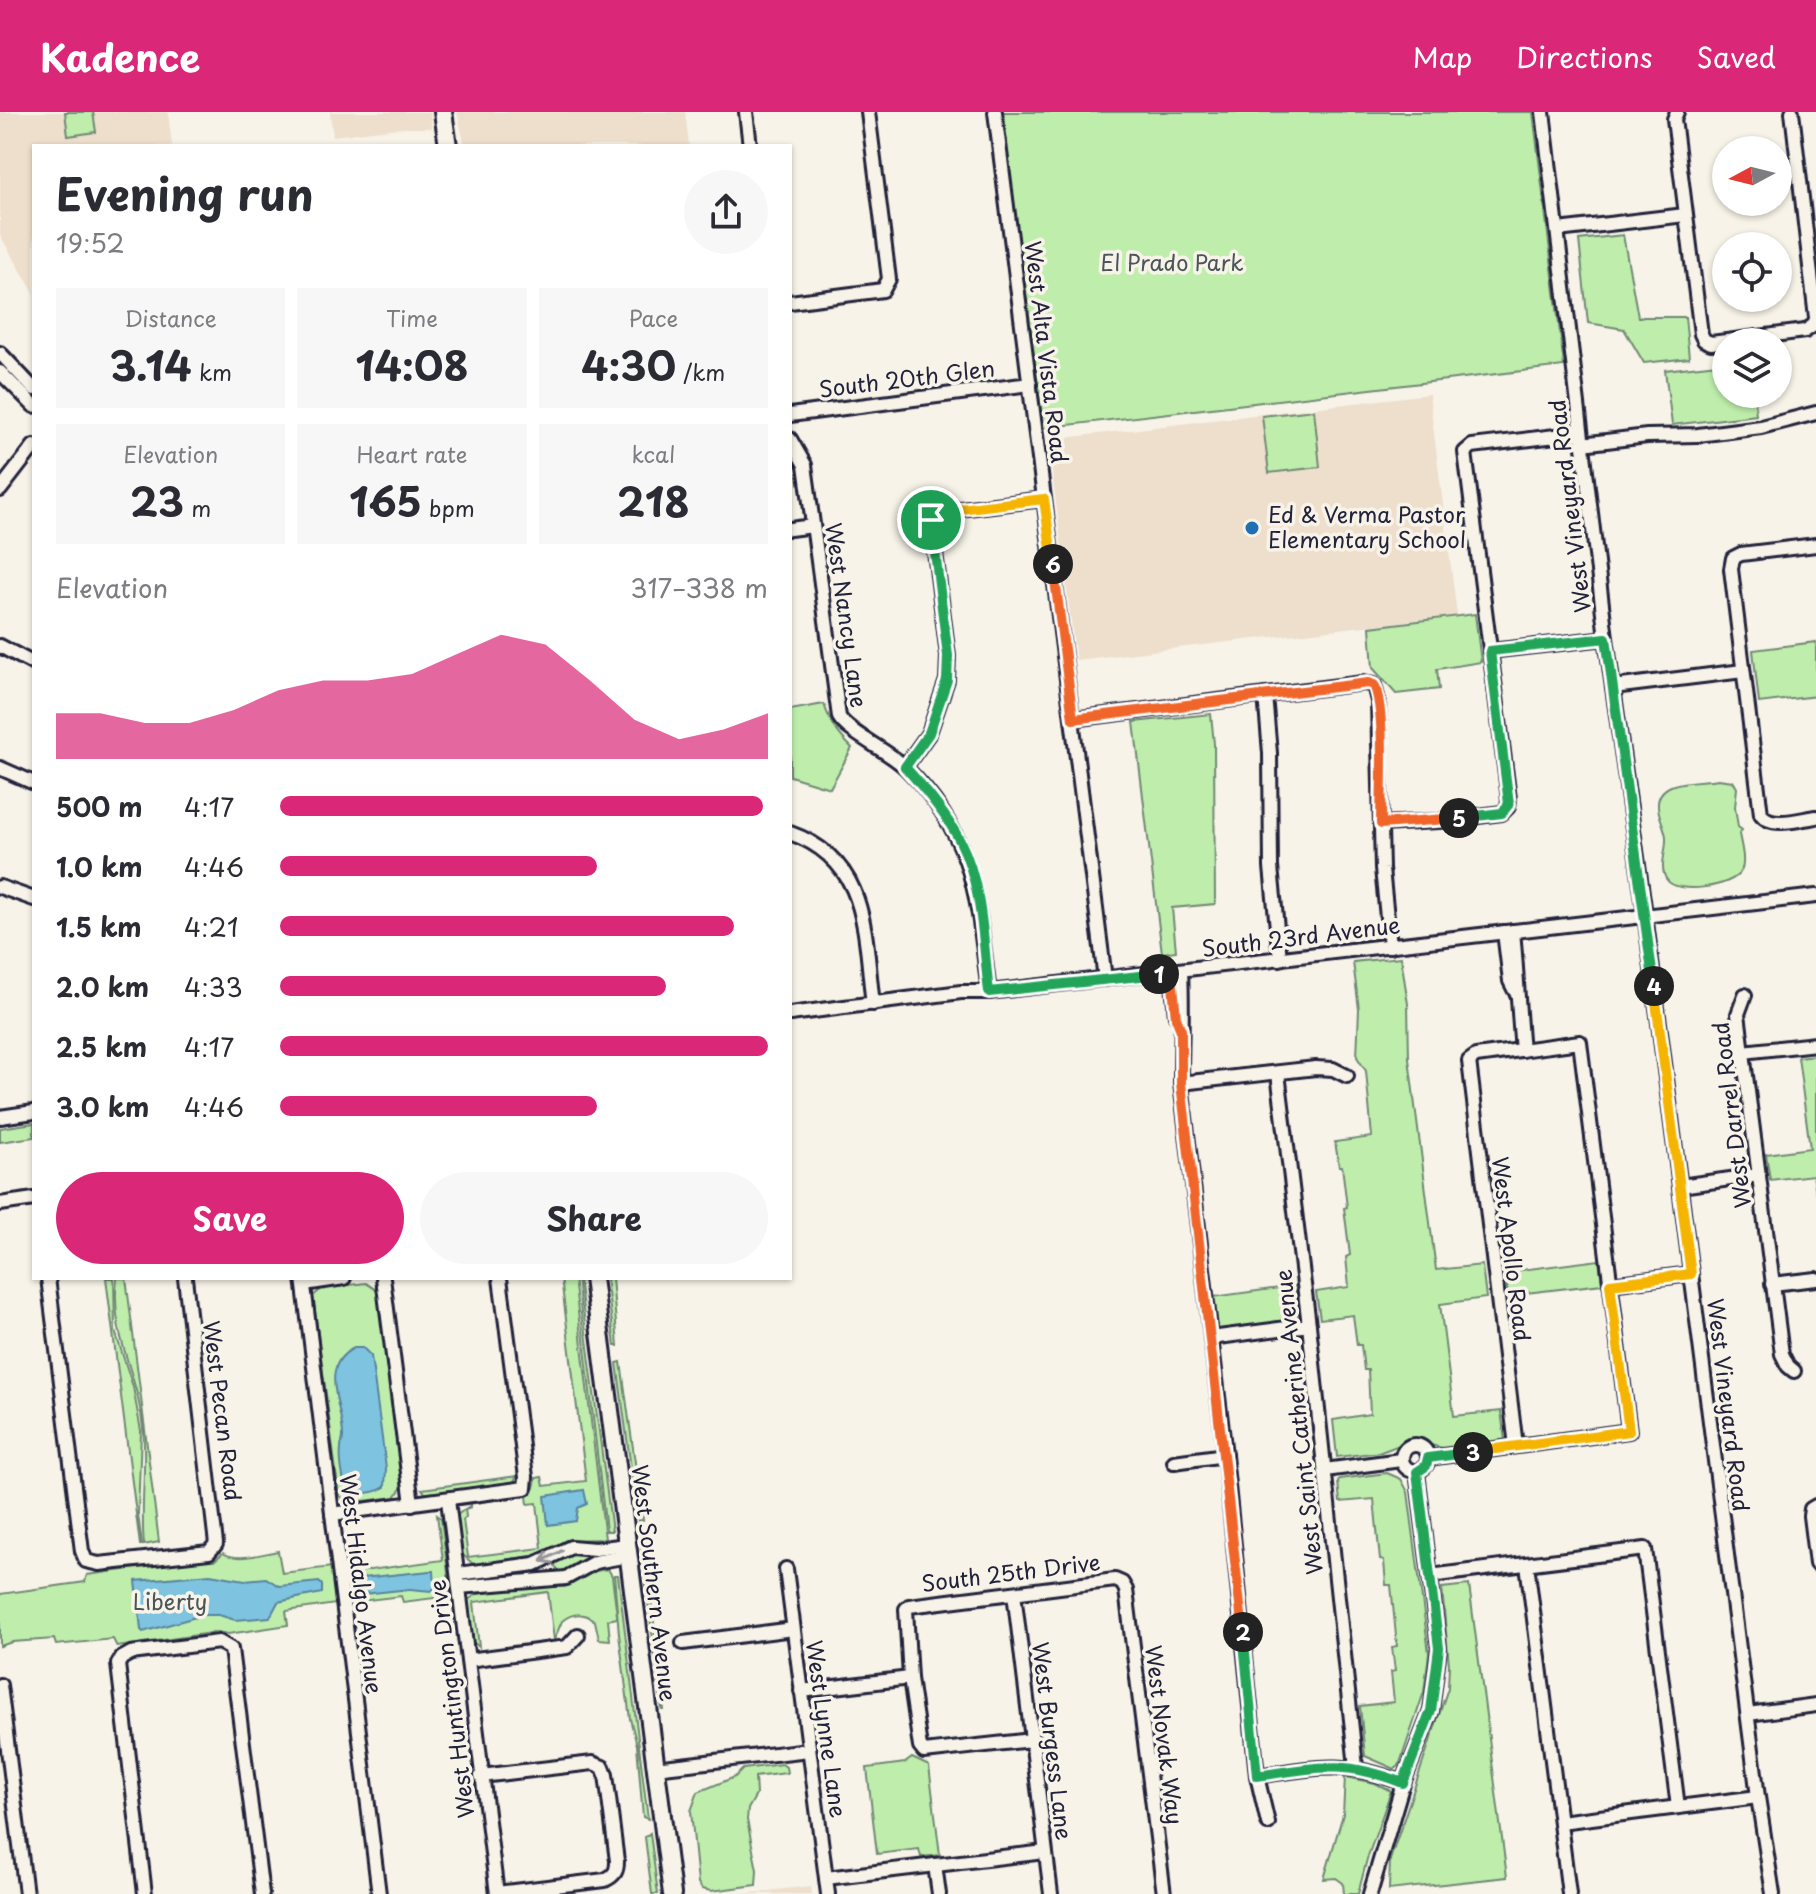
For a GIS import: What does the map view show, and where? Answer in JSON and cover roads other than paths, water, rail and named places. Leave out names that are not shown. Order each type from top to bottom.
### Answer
[{"type":"main road","points":[[443,112],[448,144]]},
{"type":"main road","name":"West Southern Avenue","points":[[593,1280],[672,1894]]},
{"type":"street","points":[[746,112],[750,144]]},
{"type":"street","points":[[792,302],[883,290],[889,279],[868,112]]},
{"type":"street","name":"West Alta Vista Road","points":[[995,112],[1105,979]]},
{"type":"street","name":"West Vineyard Road","points":[[1543,112],[1606,638],[1773,1894]]},
{"type":"street","points":[[1677,112],[1674,119],[1701,334],[1704,340],[1711,343],[1805,331],[1815,321],[1792,112]]},
{"type":"street","points":[[1802,197],[1816,196]]},
{"type":"street","points":[[1558,230],[1685,215]]},
{"type":"street","points":[[0,353],[32,387]]},
{"type":"street","points":[[0,372],[32,404]]},
{"type":"street","name":"South 20th Glen","points":[[792,415],[1030,384]]},
{"type":"street","points":[[1381,824],[1439,821],[1502,813],[1507,809],[1509,799],[1466,450],[1472,446],[1582,438],[1698,435],[1761,427],[1816,413]]},
{"type":"street","name":"West Nancy Lane","points":[[792,442],[805,465],[839,717],[845,726],[880,747],[905,767]]},
{"type":"street","points":[[0,490],[32,449]]},
{"type":"street","points":[[989,992],[976,893],[968,862],[960,842],[934,799],[905,767],[929,733],[947,680],[948,656],[931,520],[943,511],[1044,499]]},
{"type":"street","points":[[792,529],[813,526]]},
{"type":"street","points":[[1816,545],[1741,554],[1733,558],[1731,569],[1761,814],[1773,822],[1816,817]]},
{"type":"street","points":[[1490,651],[1606,638]]},
{"type":"street","points":[[0,646],[32,663]]},
{"type":"street","points":[[1613,687],[1743,671]]},
{"type":"street","points":[[1073,719],[1363,683],[1374,685],[1378,694],[1382,869],[1390,946]]},
{"type":"street","points":[[1265,695],[1270,753],[1271,867],[1280,959]]},
{"type":"street","points":[[0,768],[32,782]]},
{"type":"street","points":[[792,834],[827,853],[857,893],[863,914],[873,1004]]},
{"type":"street","points":[[0,887],[32,898]]},
{"type":"street","name":"South 23rd Avenue","points":[[792,1014],[961,992],[989,992],[1177,972],[1816,896]]},
{"type":"street","points":[[1428,1458],[1629,1431],[1580,1042],[1522,1050],[1515,991],[1510,981],[1508,931]]},
{"type":"street","points":[[1177,972],[1176,1018],[1181,1030],[1181,1083],[1225,1455],[1257,1776],[1268,1823]]},
{"type":"street","name":"West Darrel Road","points":[[1745,995],[1738,1014],[1772,1284],[1782,1354],[1794,1371]]},
{"type":"street","points":[[1743,1052],[1816,1044]]},
{"type":"street","name":"West Apollo Road","points":[[1516,1446],[1468,1063],[1470,1058],[1522,1050]]},
{"type":"street","points":[[1181,1083],[1316,1068],[1333,1069],[1347,1076]]},
{"type":"street","name":"West Saint Catherine Avenue","points":[[1278,1073],[1309,1325],[1356,1767]]},
{"type":"street","points":[[0,1117],[32,1112]]},
{"type":"street","points":[[1680,1186],[1759,1175]]},
{"type":"street","points":[[0,1204],[32,1199]]},
{"type":"street","points":[[1610,1284],[1691,1274]]},
{"type":"street","points":[[1772,1284],[1816,1279]]},
{"type":"street","name":"West Pecan Road","points":[[48,1280],[80,1536],[86,1561],[105,1564],[214,1549],[217,1538],[185,1280]]},
{"type":"street","points":[[383,1280],[412,1504]]},
{"type":"street","points":[[332,1514],[525,1488],[500,1280]]},
{"type":"street","name":"West Hidalgo Avenue","points":[[304,1281],[379,1894]]},
{"type":"street","points":[[1211,1338],[1309,1325]]},
{"type":"street","points":[[1401,1460],[1404,1450],[1413,1445],[1423,1447],[1428,1458],[1426,1466],[1417,1472]]},
{"type":"street","points":[[1174,1462],[1225,1455]]},
{"type":"street","points":[[1325,1470],[1401,1460]]},
{"type":"street","points":[[1401,1460],[1407,1469],[1417,1472]]},
{"type":"street","points":[[1370,1894],[1403,1783],[1431,1711],[1437,1673],[1439,1648],[1417,1472]]},
{"type":"street","name":"West Huntington Drive","points":[[448,1500],[497,1894]]},
{"type":"street","points":[[1813,1508],[1816,1564]]},
{"type":"street","points":[[458,1580],[535,1564],[571,1547],[628,1551]]},
{"type":"street","points":[[1430,1576],[1645,1549],[1678,1807]]},
{"type":"street","points":[[458,1580],[566,1578],[590,1564],[628,1551]]},
{"type":"street","points":[[1527,1564],[1569,1894]]},
{"type":"street","name":"West Lynne Lane","points":[[786,1569],[828,1894]]},
{"type":"street","name":"South 25th Drive","points":[[910,1678],[906,1609],[909,1606],[1115,1580],[1122,1583]]},
{"type":"street","name":"West Novak Way","points":[[1122,1583],[1126,1590],[1164,1894]]},
{"type":"street","name":"West Burgess Lane","points":[[1014,1593],[1051,1894]]},
{"type":"street","points":[[683,1643],[793,1629]]},
{"type":"street","points":[[468,1660],[567,1647],[578,1635]]},
{"type":"street","points":[[145,1894],[117,1674],[119,1660],[131,1653],[219,1642],[231,1649],[262,1894]]},
{"type":"street","points":[[801,1691],[910,1678],[920,1747],[924,1752],[1031,1740]]},
{"type":"street","points":[[0,1685],[26,1894]]},
{"type":"street","points":[[1748,1714],[1816,1705]]},
{"type":"street","points":[[655,1768],[809,1750]]},
{"type":"street","points":[[481,1776],[590,1763],[603,1767],[617,1871],[605,1880],[497,1894]]},
{"type":"street","points":[[1257,1776],[1325,1766],[1356,1767],[1403,1783]]},
{"type":"street","points":[[1560,1822],[1758,1797]]},
{"type":"street","points":[[826,1878],[1045,1852]]},
{"type":"street","points":[[935,1865],[939,1894]]},
{"type":"water","points":[[354,1348],[363,1348],[371,1356],[386,1468],[385,1487],[374,1492],[352,1494],[345,1488],[342,1425],[334,1376],[343,1356]]},
{"type":"water","points":[[584,1490],[587,1504],[578,1508],[576,1521],[548,1525],[545,1496]]},
{"type":"water","points":[[434,1571],[435,1588],[431,1591],[410,1589],[364,1594],[360,1587],[362,1578]]},
{"type":"water","points":[[210,1574],[245,1580],[266,1578],[279,1586],[319,1582],[322,1593],[278,1602],[270,1617],[235,1620],[219,1615],[203,1615],[143,1632],[141,1630],[136,1581]]},
{"type":"place","name":"Ed & Verma Pastor Elementary School","points":[[1252,528]]},
{"type":"park label","name":"El Prado Park","points":[[1172,263]]},
{"type":"park label","name":"Liberty","points":[[170,1602]]}]
